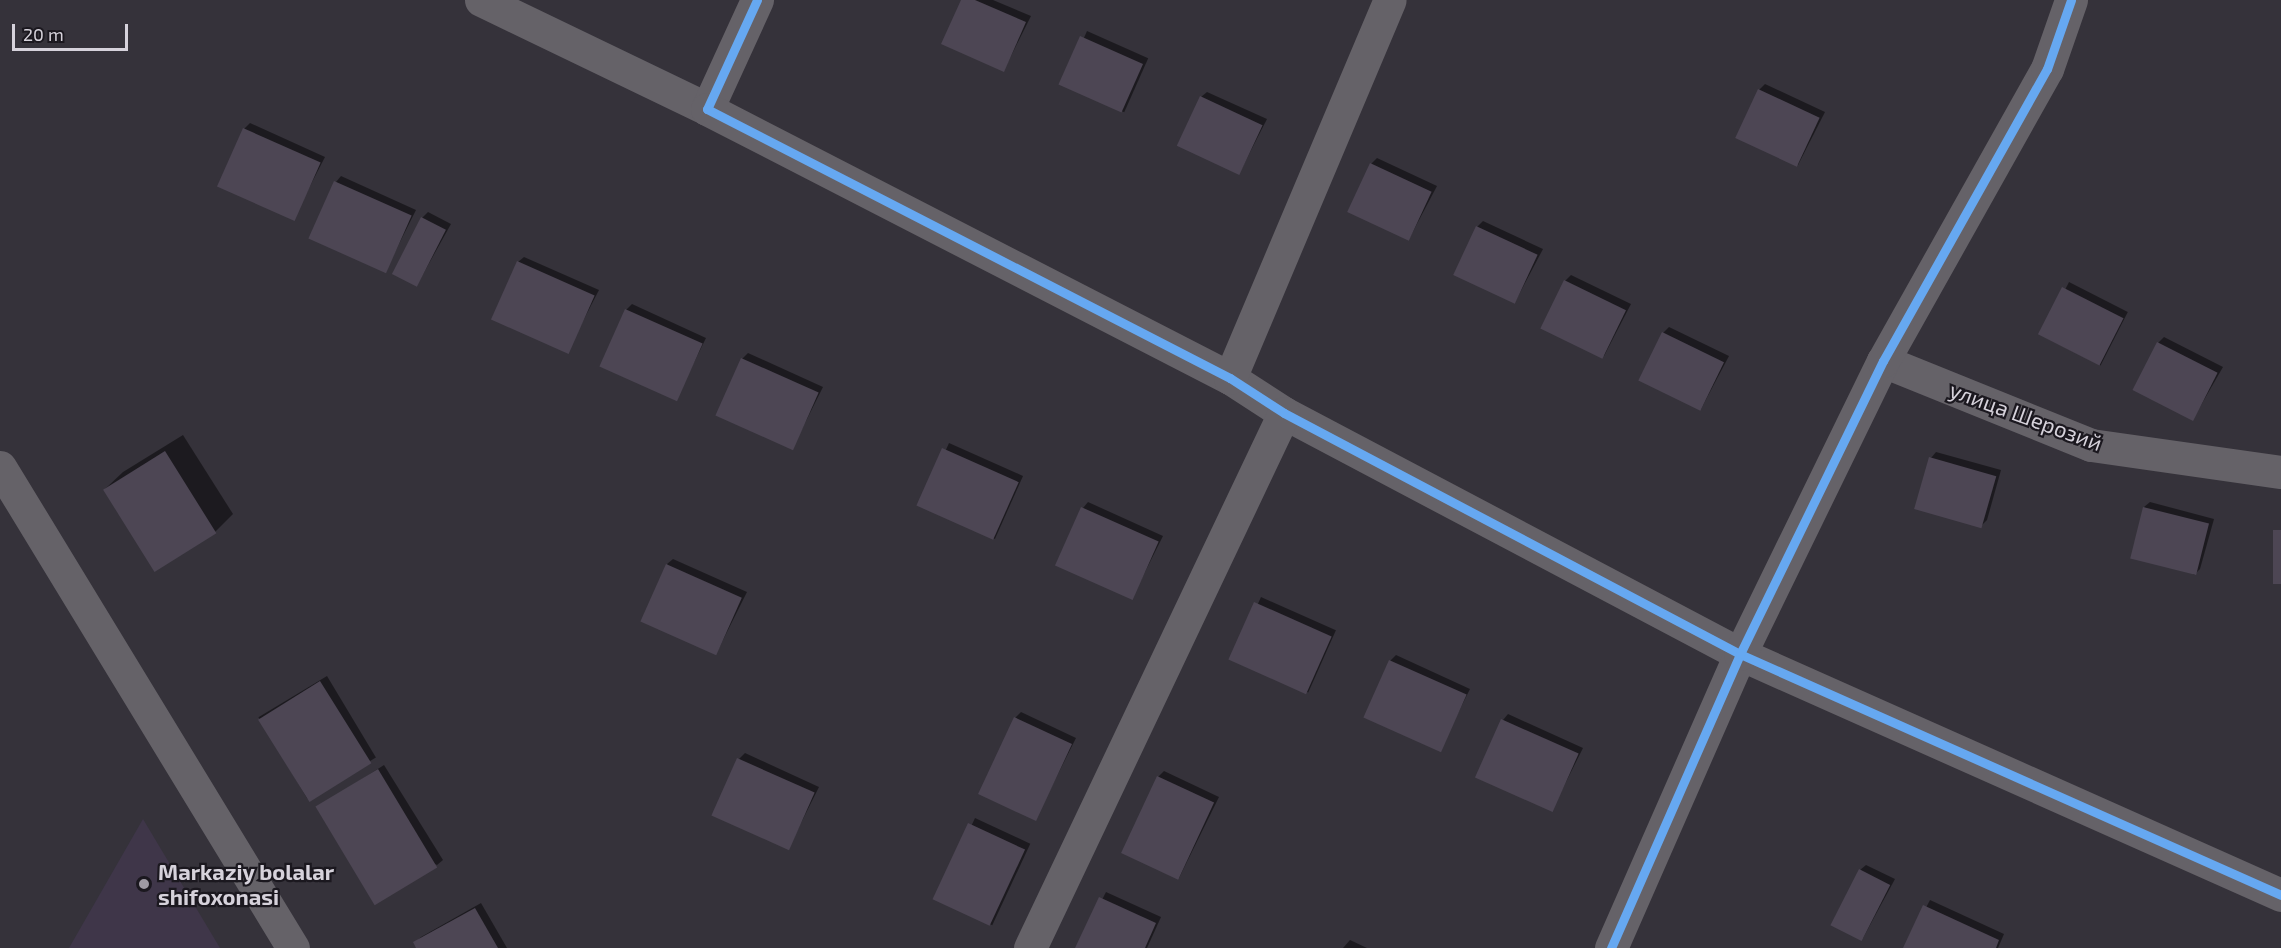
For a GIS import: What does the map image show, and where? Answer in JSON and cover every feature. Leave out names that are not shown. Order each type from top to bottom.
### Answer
[{"type":"street","points":[[481,0],[707,110],[1230,378],[1284,413],[1740,654],[2281,895]]},
{"type":"street","points":[[707,110],[757,0]]},
{"type":"street","points":[[1230,378],[1390,0]]},
{"type":"street","points":[[1611,948],[1740,654],[1883,361],[2047,69],[2071,0]]},
{"type":"street","name":"улица Шерозий","points":[[1883,361],[2091,445],[2281,472]]},
{"type":"street","points":[[1030,948],[1284,413]]},
{"type":"street","points":[[0,467],[293,948]]},
{"type":"shaded area","name":"Markaziy bolalar shifoxonasi","points":[[143,819],[220,948],[69,948]]},
{"type":"building","points":[[961,0],[975,0],[1026,22],[1004,72],[941,44]]},
{"type":"building","points":[[1080,36],[1143,64],[1121,112],[1058,84]]},
{"type":"building","points":[[1758,89],[1820,118],[1797,167],[1735,138]]},
{"type":"building","points":[[1200,96],[1263,125],[1239,175],[1177,146]]},
{"type":"building","points":[[243,128],[321,163],[295,221],[217,186]]},
{"type":"building","points":[[1370,163],[1432,192],[1409,241],[1347,212]]},
{"type":"building","points":[[334,181],[412,216],[386,273],[308,239]]},
{"type":"building","points":[[421,217],[446,230],[417,287],[392,274]]},
{"type":"building","points":[[1476,226],[1538,255],[1515,304],[1453,275]]},
{"type":"building","points":[[517,261],[595,296],[569,354],[491,319]]},
{"type":"building","points":[[1564,280],[1626,310],[1602,359],[1540,329]]},
{"type":"building","points":[[2062,287],[2123,318],[2099,366],[2038,334]]},
{"type":"building","points":[[625,309],[703,344],[677,401],[599,367]]},
{"type":"building","points":[[1662,332],[1724,362],[1700,411],[1638,381]]},
{"type":"building","points":[[2157,342],[2218,373],[2193,421],[2132,390]]},
{"type":"building","points":[[741,358],[819,393],[793,450],[715,416]]},
{"type":"building","points":[[942,448],[1019,482],[993,540],[916,506]]},
{"type":"building","points":[[165,451],[216,533],[154,572],[103,490]]},
{"type":"building","points":[[1929,457],[1996,476],[1981,528],[1914,509]]},
{"type":"building","points":[[1081,507],[1159,542],[1133,600],[1055,565]]},
{"type":"building","points":[[2143,507],[2209,523],[2196,575],[2130,558]]},
{"type":"building","points":[[2273,530],[2281,530],[2281,584],[2273,584]]},
{"type":"building","points":[[666,564],[742,598],[716,655],[640,622]]},
{"type":"building","points":[[1254,602],[1332,637],[1306,694],[1228,660]]},
{"type":"building","points":[[1389,660],[1467,695],[1441,752],[1363,718]]},
{"type":"building","points":[[320,681],[371,763],[309,802],[258,720]]},
{"type":"building","points":[[1014,717],[1072,744],[1036,821],[978,794]]},
{"type":"building","points":[[1501,719],[1579,754],[1553,812],[1475,777]]},
{"type":"building","points":[[737,758],[815,793],[789,850],[711,816]]},
{"type":"building","points":[[378,769],[437,868],[375,905],[315,807]]},
{"type":"building","points":[[1157,776],[1214,803],[1178,880],[1121,853]]},
{"type":"building","points":[[968,823],[1025,850],[990,926],[933,899]]},
{"type":"building","points":[[1859,869],[1890,885],[1862,941],[1830,925]]},
{"type":"building","points":[[1099,897],[1156,923],[1145,948],[1075,948]]},
{"type":"building","points":[[1923,905],[1999,940],[1996,948],[1903,948]]},
{"type":"building","points":[[475,908],[498,948],[416,948],[413,942]]},
{"type":"cycle path","points":[[757,0],[707,109],[1230,378],[1284,413],[1740,654],[2281,895]]},
{"type":"cycle path","points":[[1611,948],[1740,654],[1883,361],[2047,69],[2071,0]]},
{"type":"place","name":"Markaziy bolalar shifoxonasi","points":[[144,884]]}]
